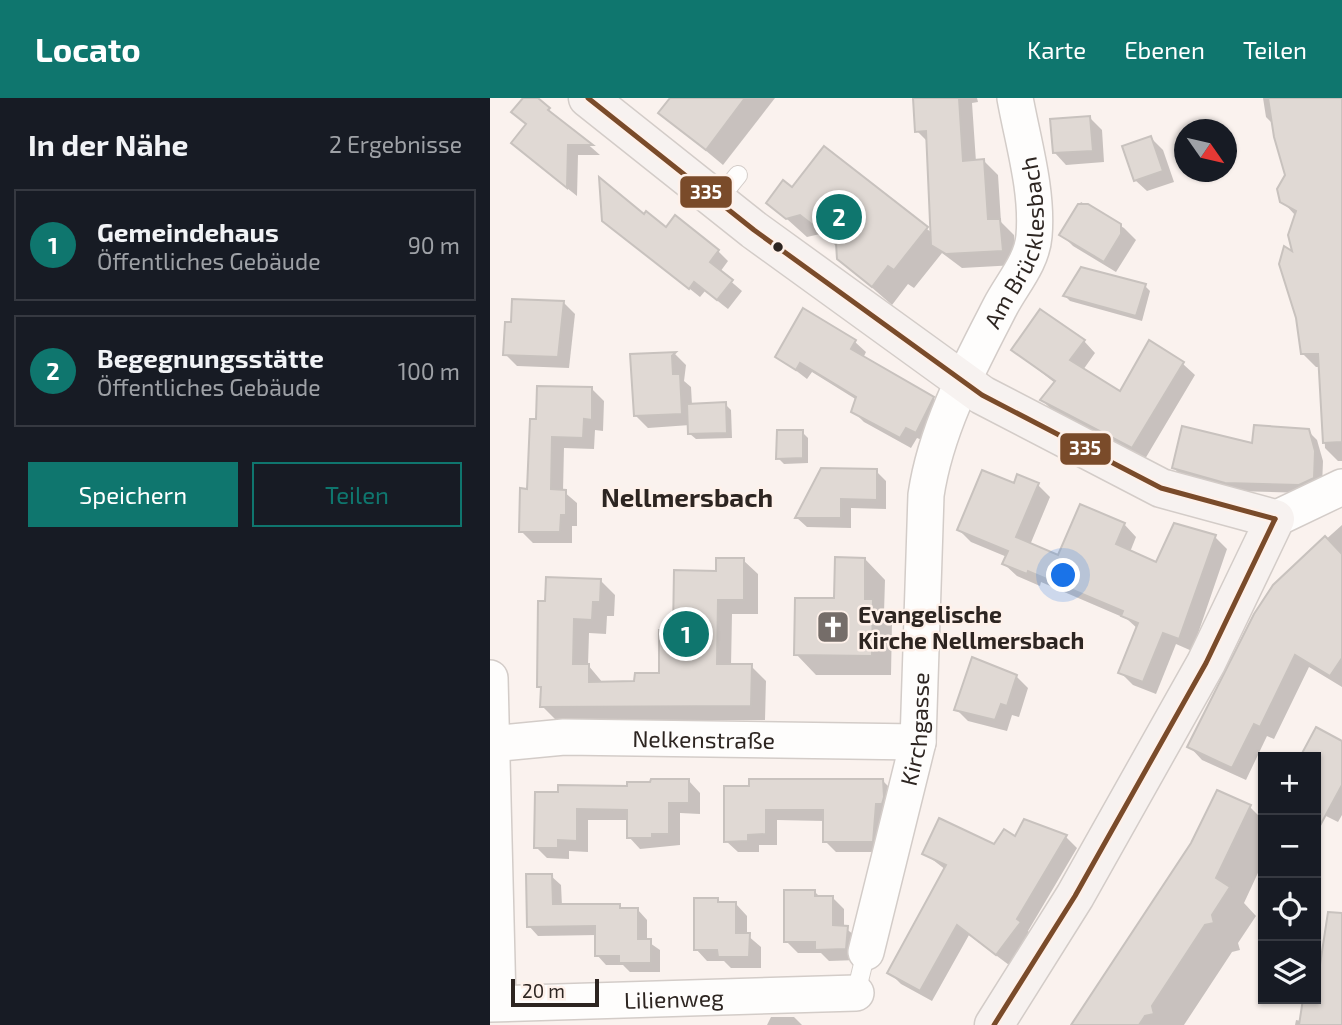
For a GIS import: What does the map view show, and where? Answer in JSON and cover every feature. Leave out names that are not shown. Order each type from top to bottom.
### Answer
[{"type":"street","points":[[588,98],[728,188],[982,395],[1161,488],[1275,519]]},
{"type":"street","name":"Am Brücklesbach","points":[[963,379],[1028,259],[1034,237],[1034,208],[1015,98]]},
{"type":"street","name":"Kirchgasse","points":[[866,952],[918,742],[926,495],[931,458],[963,379]]},
{"type":"street","points":[[994,1025],[1075,896],[1199,674],[1275,519],[1342,487]]},
{"type":"street","points":[[490,678],[494,1003]]},
{"type":"street","name":"Nelkenstraße","points":[[491,744],[564,737],[918,742]]},
{"type":"street","name":"Lilienweg","points":[[494,1003],[856,993]]},
{"type":"lane","points":[[856,993],[866,952]]},
{"type":"building","points":[[523,98],[538,98],[550,108],[548,110],[593,145],[568,145],[567,188],[511,143],[526,124],[511,112]]},
{"type":"building","points":[[670,98],[745,98],[706,150],[658,113]]},
{"type":"building","points":[[913,98],[959,98],[963,161],[984,159],[988,219],[1000,219],[1003,251],[946,254],[931,245],[926,131],[915,132]]},
{"type":"building","points":[[1268,98],[1342,98],[1342,442],[1323,443],[1318,354],[1301,354],[1296,318],[1279,264],[1284,246],[1292,251],[1288,235],[1296,211],[1280,202],[1277,189],[1285,175],[1274,137]]},
{"type":"building","points":[[1090,116],[1093,151],[1053,153],[1050,119]]},
{"type":"building","points":[[1151,136],[1163,171],[1134,181],[1122,146]]},
{"type":"building","points":[[824,146],[928,227],[894,270],[888,266],[872,287],[837,259],[836,243],[800,215],[786,219],[766,203],[783,180],[792,187]]},
{"type":"building","points":[[599,177],[644,214],[646,211],[666,227],[675,215],[719,250],[710,262],[733,280],[717,300],[694,282],[689,289],[602,221]]},
{"type":"building","points":[[1078,204],[1088,204],[1121,224],[1121,234],[1104,262],[1059,235]]},
{"type":"building","points":[[1081,267],[1146,284],[1136,316],[1063,296]]},
{"type":"building","points":[[512,299],[564,301],[558,357],[503,355],[505,322],[511,322]]},
{"type":"building","points":[[803,308],[856,340],[851,349],[934,397],[916,433],[906,428],[900,438],[851,412],[856,397],[800,363],[796,370],[775,357]]},
{"type":"building","points":[[1040,309],[1085,340],[1070,360],[1120,391],[1149,340],[1184,362],[1132,448],[1040,400],[1055,381],[1011,350]]},
{"type":"building","points":[[676,352],[672,356],[673,374],[680,374],[682,414],[634,416],[630,354]]},
{"type":"building","points":[[537,386],[592,387],[592,420],[584,419],[583,438],[552,437],[551,489],[566,490],[566,515],[561,515],[560,532],[519,532],[520,488],[527,489],[530,419],[536,419]]},
{"type":"building","points":[[726,402],[727,433],[688,434],[687,404]]},
{"type":"building","points":[[1254,425],[1309,429],[1315,451],[1314,478],[1299,485],[1225,483],[1172,468],[1182,426],[1252,443]]},
{"type":"building","points":[[777,430],[803,430],[803,458],[776,459]]},
{"type":"building","points":[[821,468],[877,469],[877,500],[841,499],[841,518],[795,518]]},
{"type":"building","points":[[982,470],[1014,483],[1017,474],[1039,483],[1016,537],[1058,555],[1080,504],[1125,523],[1116,544],[1156,562],[1174,523],[1216,535],[1179,639],[1163,633],[1143,682],[1118,673],[1138,623],[1121,616],[1123,611],[1028,571],[1027,574],[1002,564],[1008,551],[957,530]]},
{"type":"building","points":[[1325,536],[1342,554],[1342,658],[1330,676],[1295,655],[1260,727],[1254,724],[1232,768],[1187,747],[1254,614],[1273,585]]},
{"type":"building","name":"Evangelische Kirche Nellmersbach","points":[[835,557],[865,558],[865,599],[873,599],[872,656],[794,655],[795,598],[834,598]]},
{"type":"building","points":[[716,558],[744,558],[744,600],[718,600],[717,664],[752,664],[751,706],[540,707],[541,687],[537,687],[538,601],[545,601],[546,577],[601,579],[600,602],[593,602],[592,620],[574,619],[573,664],[589,664],[589,682],[634,681],[635,673],[659,673],[659,630],[673,630],[674,570],[716,571]]},
{"type":"building","points":[[972,657],[1017,675],[1007,706],[1001,704],[995,720],[954,710]]},
{"type":"building","points":[[1316,727],[1342,741],[1342,785],[1321,824],[1321,752],[1303,752]]},
{"type":"building","points":[[651,779],[689,779],[689,803],[669,803],[669,834],[652,834],[652,838],[627,838],[627,810],[577,809],[577,841],[558,840],[558,848],[534,848],[535,792],[558,792],[558,785],[627,786],[627,782],[650,782]]},
{"type":"building","points":[[749,779],[883,779],[884,797],[882,804],[876,804],[873,842],[823,842],[823,810],[766,810],[766,834],[748,835],[748,841],[724,842],[724,786],[749,786]]},
{"type":"building","points":[[1217,790],[1251,805],[1216,878],[1230,887],[1212,915],[1214,923],[1205,925],[1152,1006],[1154,1014],[1145,1016],[1139,1025],[1071,1025],[1191,843]]},
{"type":"building","points":[[939,818],[994,844],[1004,829],[1015,836],[1024,819],[1067,835],[1017,919],[1021,922],[996,955],[957,925],[920,991],[887,973],[946,865],[922,854]]},
{"type":"building","points":[[526,874],[552,874],[553,904],[620,904],[620,908],[638,908],[638,939],[651,939],[651,963],[619,963],[619,956],[595,956],[595,926],[527,927]]},
{"type":"building","points":[[784,890],[815,890],[815,896],[833,896],[833,925],[848,926],[846,949],[815,950],[815,942],[784,942]]},
{"type":"building","points":[[694,898],[718,898],[718,902],[736,902],[736,933],[750,933],[749,957],[718,957],[717,950],[694,950]]},
{"type":"building","points":[[1328,912],[1342,913],[1342,1025],[1299,1025],[1302,1004],[1321,1004],[1321,958]]},
{"type":"transit line","name":"335","points":[[588,98],[754,230],[982,395],[1161,488],[1275,519]]},
{"type":"transit line","name":"335","points":[[994,1025],[1075,896],[1206,663],[1275,519]]},
{"type":"place","name":"Begegnungsstätte","points":[[839,217]]},
{"type":"place","name":"Evangelische Kirche Nellmersbach","points":[[833,627]]},
{"type":"place","name":"Gemeindehaus","points":[[686,634]]},
{"type":"district","name":"Nellmersbach","points":[[687,496]]}]
